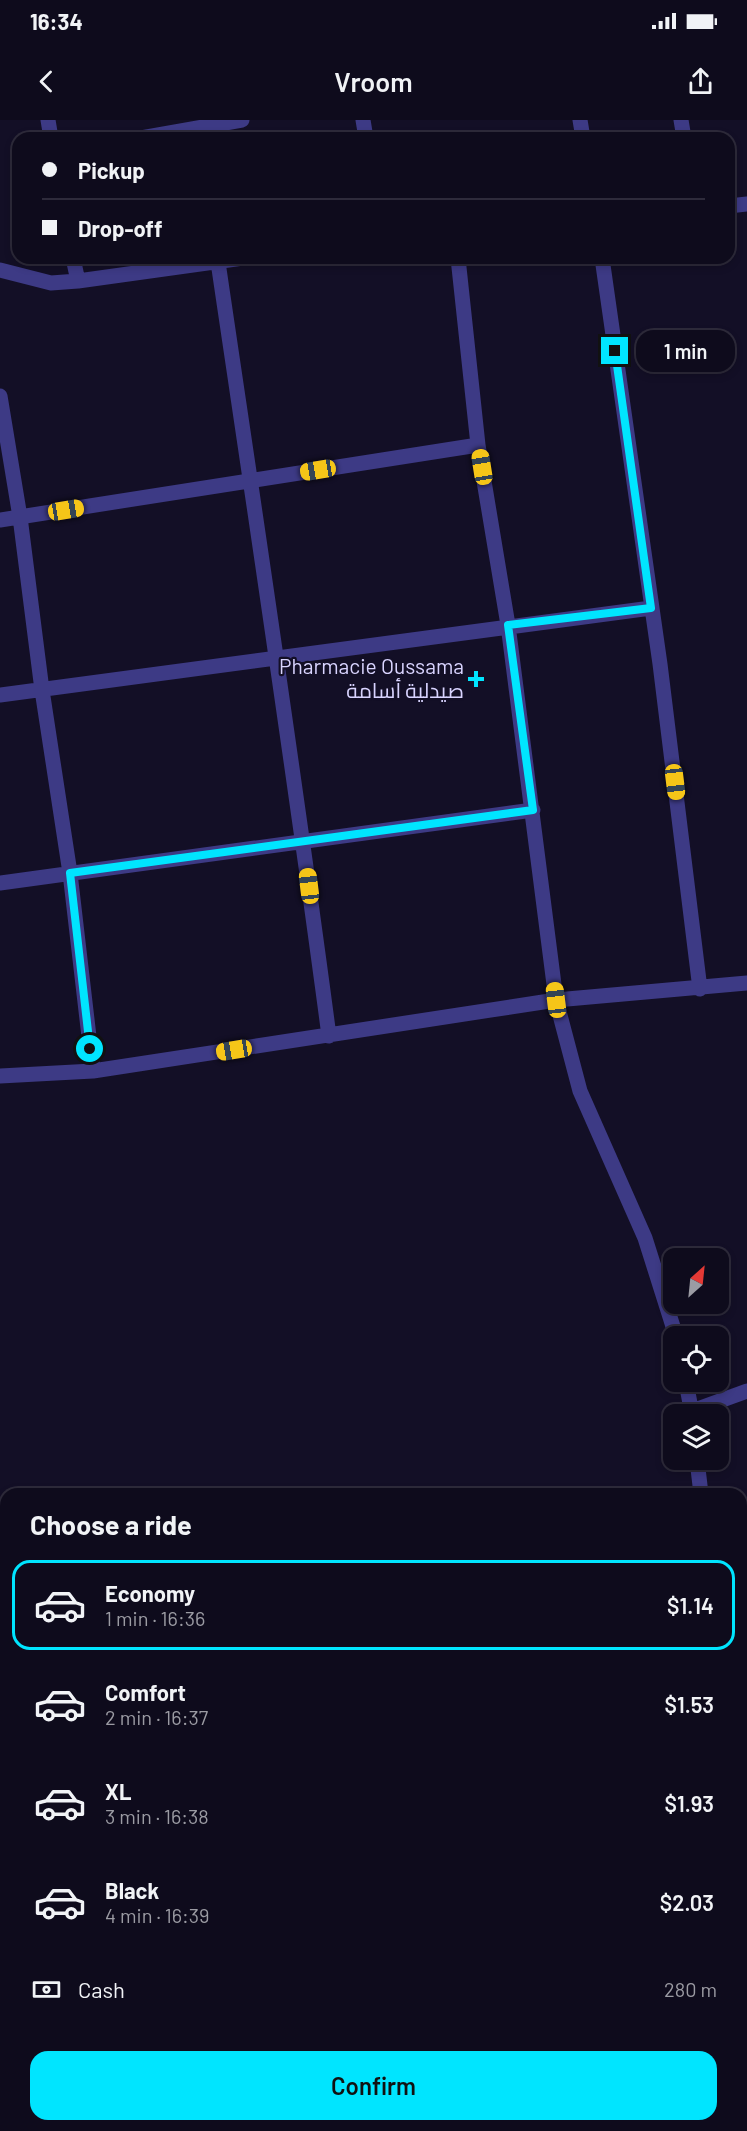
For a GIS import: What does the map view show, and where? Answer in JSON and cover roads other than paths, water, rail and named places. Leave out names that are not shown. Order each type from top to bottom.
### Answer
[{"type":"street","points":[[175,132],[242,120]]},
{"type":"street","points":[[74,264],[78,281]]},
{"type":"street","points":[[0,270],[51,282],[78,281],[203,264]]},
{"type":"street","points":[[218,264],[304,843],[329,1036]]},
{"type":"street","points":[[459,264],[478,445],[508,625],[556,1000],[580,1091],[645,1238],[673,1326]]},
{"type":"street","points":[[603,264],[651,608],[700,988]]},
{"type":"street","points":[[0,396],[20,517],[42,690],[70,873],[93,1071]]},
{"type":"street","points":[[0,520],[478,445]]},
{"type":"street","points":[[0,695],[508,625],[651,608]]},
{"type":"street","points":[[0,883],[533,810]]},
{"type":"street","points":[[0,1076],[93,1071],[556,1000],[747,983]]},
{"type":"street","points":[[714,1404],[747,1391]]},
{"type":"street","points":[[699,1470],[700,1488]]},
{"type":"place","name":"Pharmacie Oussama صيدلية أسامة","points":[[476,679]]}]
